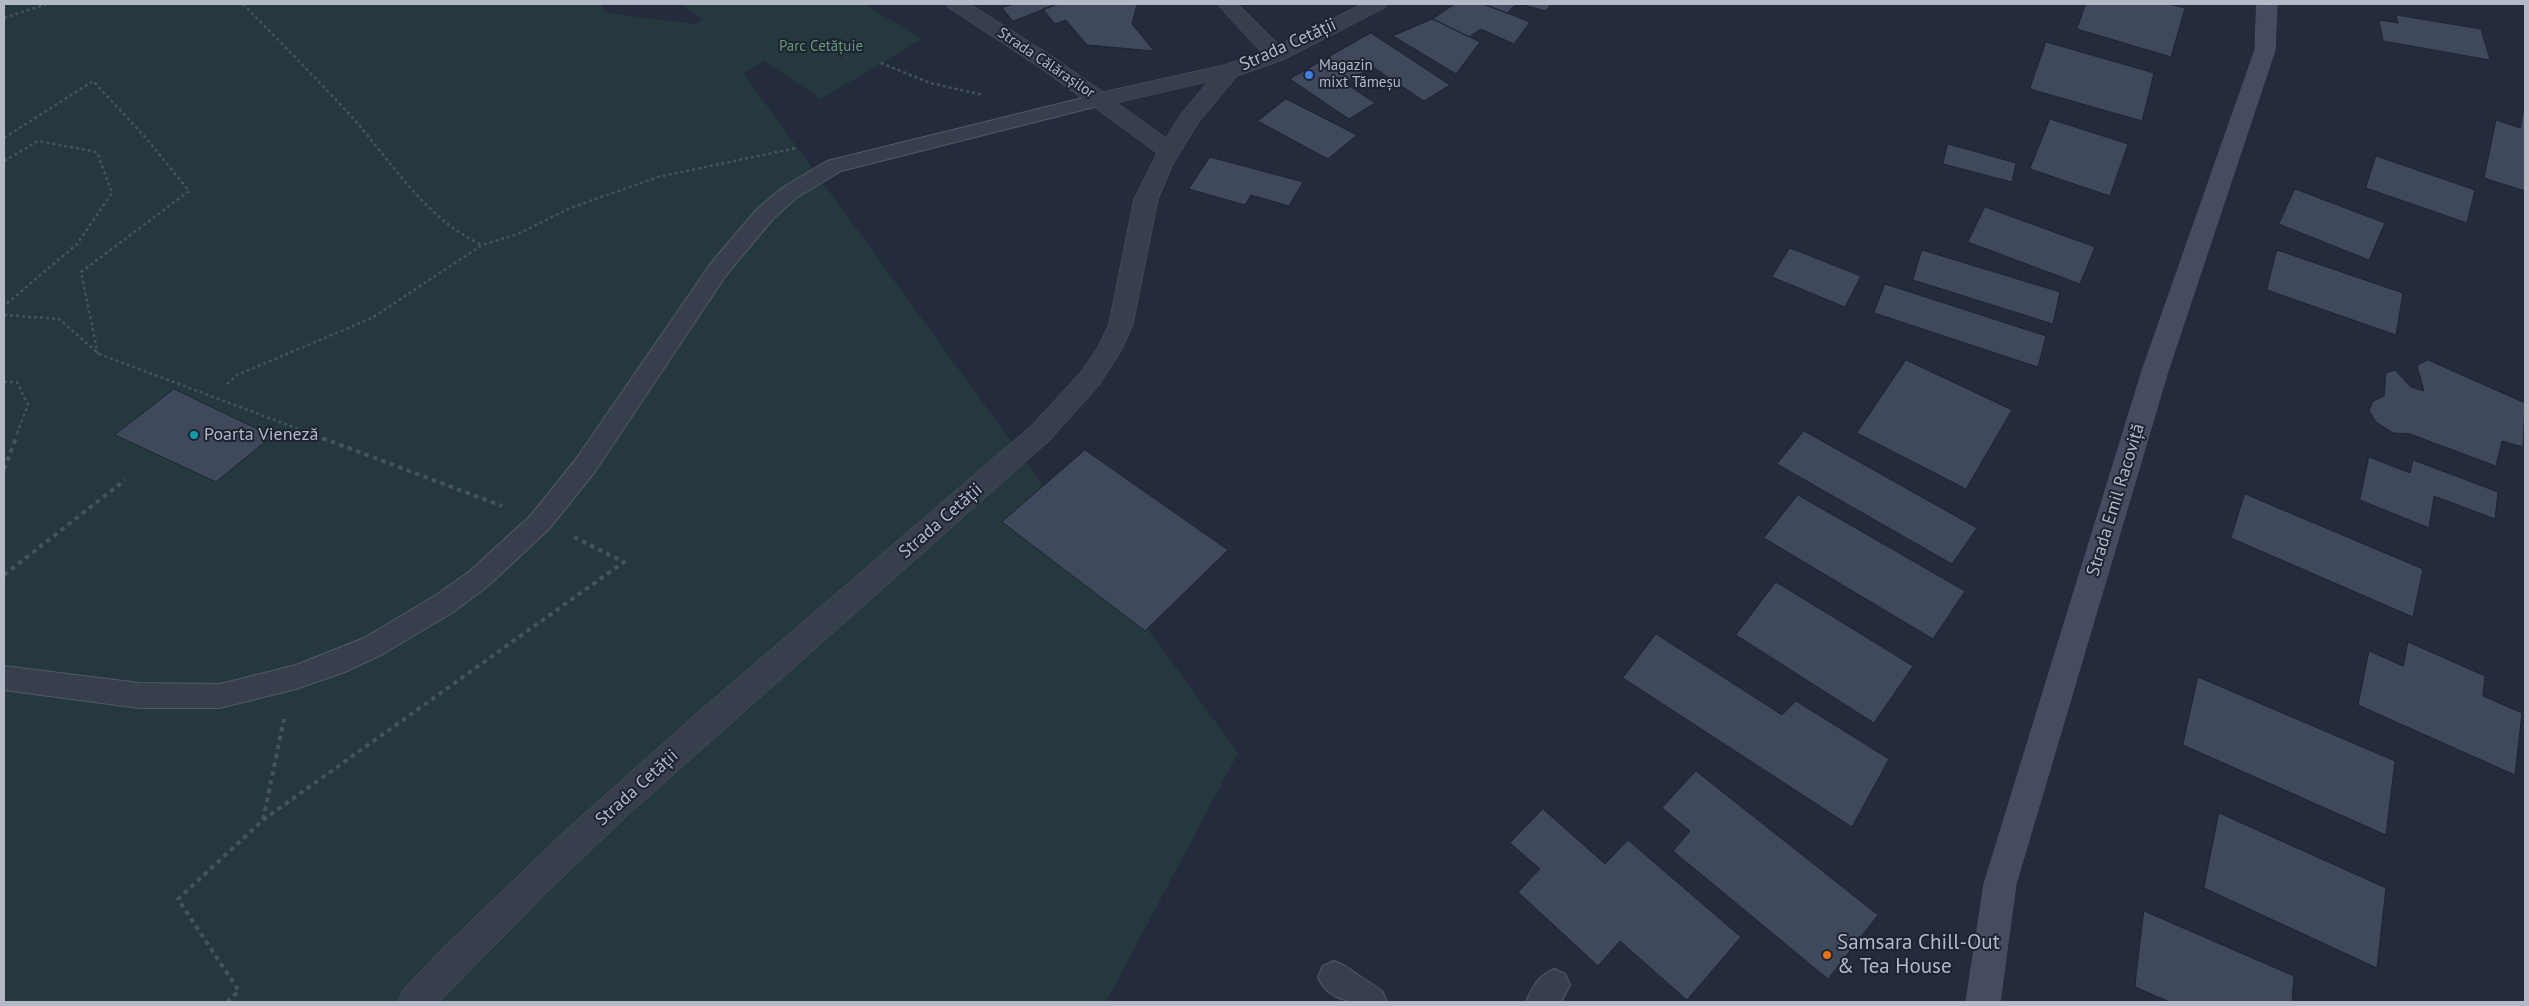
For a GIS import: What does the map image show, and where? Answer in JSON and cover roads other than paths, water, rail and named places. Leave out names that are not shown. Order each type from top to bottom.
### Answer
[{"type":"street","name":"Strada Călărașilor","points":[[956,4],[1046,62],[1100,100],[1229,71]]},
{"type":"street","points":[[1227,4],[1276,55]]},
{"type":"street","name":"Strada Cetății","points":[[415,1002],[467,946],[576,843],[748,688],[1024,449],[1069,402],[1115,343],[1121,324],[1146,199],[1169,151],[1189,119],[1229,71],[1276,55],[1377,4]]},
{"type":"street","name":"Strada Emil Racoviță","points":[[1983,1002],[2000,884],[2155,371],[2264,50],[2267,4]]},
{"type":"street","points":[[1100,100],[1169,151]]},
{"type":"lane","points":[[4,678],[150,697],[221,696],[292,680],[356,655],[415,622],[465,590],[512,550],[541,521],[582,471],[705,289],[734,250],[765,213],[802,183],[834,166],[1100,100]]},
{"type":"lane","points":[[1334,977],[1371,1002]]},
{"type":"place","name":"Magazin mixt Tămeșu","points":[[1309,75]]},
{"type":"place","name":"Poarta Vieneză","points":[[194,435]]},
{"type":"place","name":"Samsara Chill-Out & Tea House","points":[[1827,955]]},
{"type":"park label","name":"Parc Cetățuie","points":[[821,47]]}]
